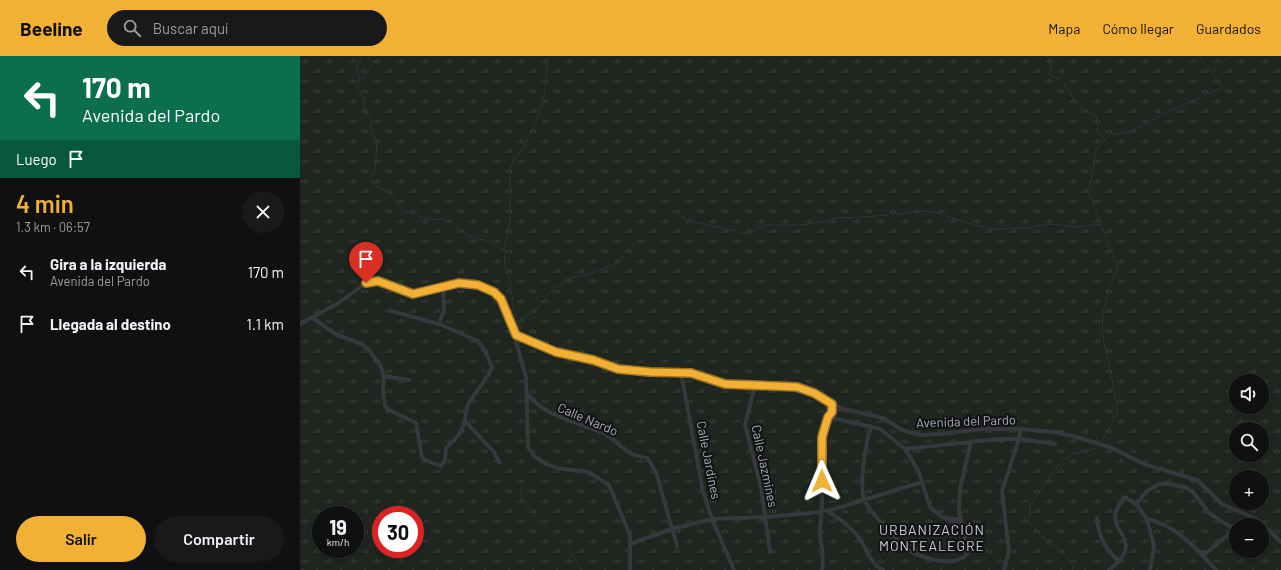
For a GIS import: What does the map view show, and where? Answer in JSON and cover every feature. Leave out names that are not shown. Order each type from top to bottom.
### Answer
[{"type":"street","points":[[300,324],[313,318],[366,283],[372,281],[385,283],[413,294],[421,294],[443,286],[466,283],[478,285],[494,292],[501,299],[516,335],[514,338],[526,378],[528,447],[534,456],[544,463],[557,468],[588,472],[609,484],[630,535],[630,570]]},
{"type":"street","points":[[439,324],[444,310],[443,286]]},
{"type":"street","points":[[313,318],[338,335],[362,344],[369,350],[380,365],[384,376],[383,392],[385,406],[389,410],[416,423],[420,453],[425,460],[438,466],[442,465],[445,461],[446,448],[456,439],[465,421],[466,410],[469,402],[489,376],[492,367],[481,344],[439,324],[390,311]]},
{"type":"street","points":[[319,314],[322,323]]},
{"type":"street","name":"Avenida del Pardo","points":[[516,335],[556,352],[593,360],[608,366],[650,372],[699,375],[725,384],[797,387],[808,390],[831,408],[844,409],[884,418],[902,430],[920,435],[1010,428],[1055,432],[1080,438],[1112,448],[1144,464],[1188,476],[1204,485],[1222,504],[1251,516],[1262,523],[1281,542]]},
{"type":"street","name":"Calle Jardines","points":[[682,373],[703,491],[712,519],[734,570]]},
{"type":"street","points":[[384,376],[409,380]]},
{"type":"street","name":"Calle Jazmines","points":[[755,385],[744,425],[760,487],[766,517],[770,552]]},
{"type":"street","points":[[808,390],[825,401],[831,408],[844,409]]},
{"type":"street","name":"Calle Nardo","points":[[527,393],[534,402],[547,412],[602,433],[617,440],[632,454],[647,458],[656,472],[678,546]]},
{"type":"street","points":[[822,570],[824,558],[820,530],[823,512],[821,450],[822,437],[831,408]]},
{"type":"street","points":[[828,417],[880,429],[906,449],[918,470],[930,507],[942,517],[962,526]]},
{"type":"street","points":[[465,421],[494,452],[499,462]]},
{"type":"street","points":[[871,426],[864,453],[864,499],[903,547],[909,551],[938,561],[951,562],[960,560],[968,554],[968,548],[960,520],[959,510],[960,488],[971,441]]},
{"type":"street","points":[[1010,428],[1019,437]]},
{"type":"street","points":[[1004,570],[1009,552],[1002,491],[1019,437],[1020,429]]},
{"type":"street","points":[[1019,437],[1024,432],[1034,430]]},
{"type":"street","points":[[906,449],[1019,437],[1055,444]]},
{"type":"street","points":[[630,544],[672,529],[712,519],[766,517],[823,512],[922,482]]},
{"type":"street","points":[[1136,504],[1147,491],[1159,484],[1185,487],[1193,492],[1208,513],[1229,525]]},
{"type":"street","points":[[1109,570],[1119,561],[1125,552],[1127,545],[1125,538],[1116,524],[1114,516],[1125,497],[1136,504],[1147,519],[1154,546],[1150,570]]},
{"type":"street","points":[[823,512],[857,534],[872,559],[879,568],[883,570]]},
{"type":"street","points":[[942,517],[960,520]]},
{"type":"street","points":[[1097,518],[1099,536],[1113,556],[1119,561]]},
{"type":"street","points":[[1147,519],[1158,521],[1188,542],[1216,570]]},
{"type":"street","points":[[1203,556],[1229,533]]},
{"type":"green space","points":[[300,56],[1281,56],[1281,570],[300,570]]},
{"type":"waterway","points":[[359,81],[357,67],[361,56]]},
{"type":"waterway","points":[[380,56],[356,86],[364,99],[364,112],[371,119],[371,132],[377,142],[375,170],[370,180],[375,186],[389,192],[403,211],[428,219],[448,220],[468,236],[488,241],[504,250]]},
{"type":"waterway","points":[[521,329],[514,311],[510,281],[505,266],[504,250],[510,220],[510,172],[513,161],[524,147],[537,119],[544,97],[548,56]]},
{"type":"waterway","points":[[1047,56],[1051,61],[1050,76],[1065,84],[1076,103],[1097,117],[1098,132],[1104,139]]},
{"type":"waterway","points":[[1102,441],[1117,414],[1117,404],[1102,332],[1103,313],[1109,288],[1118,268],[1089,193],[1096,149],[1111,134],[1124,133],[1136,129],[1167,112],[1220,89],[1221,85],[1199,56]]},
{"type":"waterway","points":[[1213,72],[1230,56]]},
{"type":"waterway","points":[[672,211],[698,223],[746,234],[764,225],[805,225],[837,218],[865,217],[925,211],[992,229],[1028,228],[1050,224],[1079,227],[1101,224]]},
{"type":"waterway","points":[[519,322],[542,304],[548,294],[566,279],[586,275],[620,262],[625,252],[634,244]]},
{"type":"waterway","points":[[1073,570],[1070,560],[1058,548],[1036,531],[1029,522],[1030,505],[1057,467],[1072,454],[1097,448]]},
{"type":"waterway","points":[[522,487],[521,496],[525,506],[569,549],[581,570]]},
{"type":"waterway","points":[[300,568],[304,570]]},
{"type":"district","name":"URBANIZACIÓN MONTEALEGRE","points":[[932,538]]},
{"type":"route","points":[[366,283],[378,281],[413,294],[421,294],[451,284],[466,283],[478,285],[494,292],[501,299],[516,335],[566,356],[593,360],[618,369],[650,372],[691,373],[725,384],[797,387],[808,390],[832,404],[832,412],[828,417],[822,437],[822,481]]}]
